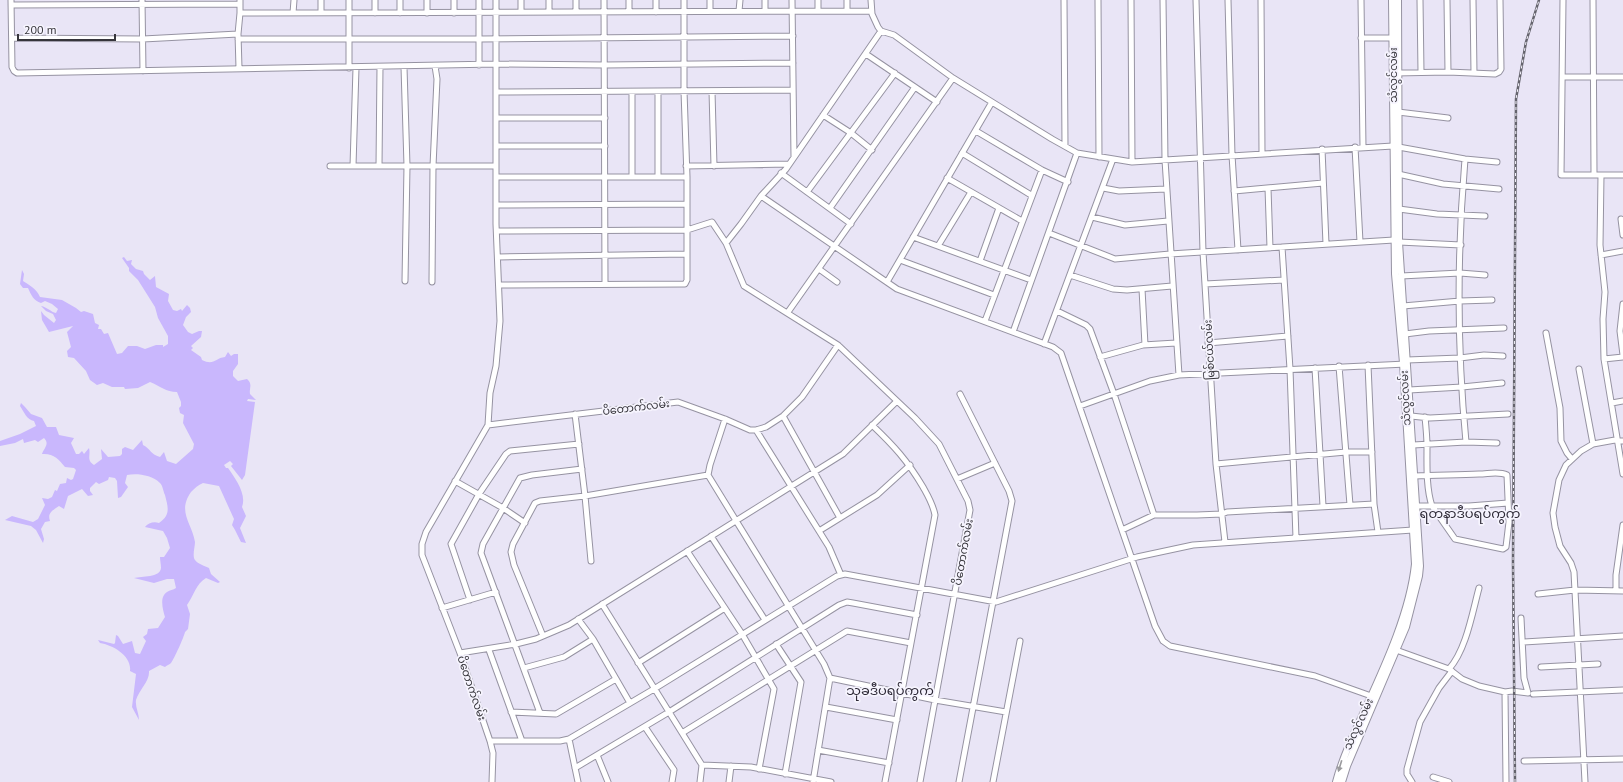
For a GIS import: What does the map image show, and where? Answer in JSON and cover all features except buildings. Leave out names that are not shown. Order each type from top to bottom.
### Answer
[{"type":"main road","name":"သံလွင်လမ်း","points":[[1342,782],[1400,625],[1410,604],[1411,586],[1415,564],[1405,334],[1401,276],[1396,241],[1399,209],[1398,174],[1395,146],[1398,112],[1392,0]]},
{"type":"main road","name":"သံလွင်လမ်း","points":[[1336,782],[1341,763],[1374,698],[1406,627],[1410,604],[1420,566],[1409,390],[1398,312],[1395,73],[1398,0]]},
{"type":"street","points":[[293,13],[294,0]]},
{"type":"street","points":[[320,13],[321,0]]},
{"type":"street","points":[[349,0],[349,68]]},
{"type":"street","points":[[375,0],[375,13]]},
{"type":"street","points":[[400,0],[400,13]]},
{"type":"street","points":[[427,0],[427,13]]},
{"type":"street","points":[[454,0],[454,13]]},
{"type":"street","points":[[479,0],[479,65]]},
{"type":"street","name":"ပိတောက်လမ်း","points":[[492,782],[493,753],[490,741],[460,653],[422,555],[422,544],[426,532],[488,425],[490,393],[496,366],[499,328],[496,205],[496,0]]},
{"type":"street","points":[[520,12],[521,0]]},
{"type":"street","points":[[549,0],[549,12]]},
{"type":"street","points":[[576,0],[576,12]]},
{"type":"street","points":[[604,0],[605,284]]},
{"type":"street","points":[[629,0],[629,11]]},
{"type":"street","points":[[656,0],[656,12]]},
{"type":"street","points":[[498,285],[685,284],[687,280],[687,177],[684,91],[684,0]]},
{"type":"street","points":[[710,0],[710,11]]},
{"type":"street","points":[[740,0],[740,11]]},
{"type":"street","points":[[765,0],[765,11]]},
{"type":"street","points":[[792,0],[794,157]]},
{"type":"street","points":[[818,0],[818,10]]},
{"type":"street","points":[[847,0],[847,10]]},
{"type":"street","points":[[871,0],[871,10],[881,31],[894,35],[953,78],[1078,153],[1132,162],[1322,149],[1395,146],[1465,159],[1497,162]]},
{"type":"street","points":[[1064,0],[1065,146]]},
{"type":"street","points":[[1098,0],[1099,157]]},
{"type":"street","points":[[1131,0],[1132,162]]},
{"type":"street","points":[[1163,0],[1166,189],[1179,375]]},
{"type":"street","name":"မြစ်ငယ်လမ်း","points":[[1196,0],[1199,157],[1203,252],[1216,464],[1225,542]]},
{"type":"street","points":[[1228,0],[1232,155],[1238,250]]},
{"type":"street","points":[[1261,0],[1262,153]]},
{"type":"street","points":[[1361,0],[1362,147]]},
{"type":"street","points":[[1420,0],[1421,72]]},
{"type":"street","points":[[1447,0],[1448,72]]},
{"type":"street","points":[[1473,0],[1474,73]]},
{"type":"street","points":[[1395,73],[1448,72],[1495,74],[1500,70],[1500,0]]},
{"type":"street","points":[[1563,0],[1561,175],[1623,175]]},
{"type":"street","points":[[1593,0],[1595,77],[1594,174]]},
{"type":"street","points":[[142,2],[143,71]]},
{"type":"street","points":[[239,68],[238,36],[240,2],[11,3],[12,69],[17,73],[239,68],[356,68],[496,64],[604,65],[793,63]]},
{"type":"street","points":[[240,13],[871,10]]},
{"type":"street","points":[[726,243],[761,196],[789,164],[881,31]]},
{"type":"street","points":[[12,38],[143,39],[238,36],[349,39],[496,39],[793,36]]},
{"type":"street","points":[[1361,38],[1393,38]]},
{"type":"street","points":[[866,54],[937,102]]},
{"type":"street","points":[[404,66],[407,166],[405,281]]},
{"type":"street","points":[[432,282],[433,166],[437,79],[434,66]]},
{"type":"street","points":[[379,166],[380,67]]},
{"type":"street","points":[[353,166],[356,68]]},
{"type":"street","points":[[807,192],[895,73]]},
{"type":"street","points":[[1563,77],[1623,77]]},
{"type":"street","points":[[788,312],[953,78]]},
{"type":"street","points":[[830,208],[915,87]]},
{"type":"street","points":[[496,92],[793,90]]},
{"type":"street","points":[[658,91],[658,177]]},
{"type":"street","points":[[712,91],[714,166]]},
{"type":"street","points":[[632,92],[632,177]]},
{"type":"street","points":[[887,282],[992,102]]},
{"type":"street","points":[[1398,112],[1448,118]]},
{"type":"street","points":[[823,115],[851,132],[872,150]]},
{"type":"street","points":[[496,118],[605,118]]},
{"type":"street","points":[[976,130],[1042,170],[1068,182]]},
{"type":"street","points":[[496,146],[605,146]]},
{"type":"street","points":[[1355,147],[1360,242]]},
{"type":"street","points":[[1322,149],[1326,244]]},
{"type":"street","points":[[962,153],[1031,195]]},
{"type":"street","points":[[1013,332],[1078,153]]},
{"type":"street","points":[[1465,159],[1462,186],[1460,358],[1466,442]]},
{"type":"street","points":[[1044,344],[1113,160]]},
{"type":"street","points":[[686,166],[789,164]]},
{"type":"street","points":[[330,166],[496,166]]},
{"type":"street","points":[[985,321],[1031,195],[1042,170]]},
{"type":"street","points":[[782,173],[851,224]]},
{"type":"street","points":[[1398,174],[1415,179],[1462,186],[1499,189]]},
{"type":"street","points":[[1601,174],[1600,245],[1605,292],[1603,319],[1604,359],[1621,441],[1623,474]]},
{"type":"street","points":[[496,177],[687,177]]},
{"type":"street","points":[[947,178],[1022,221]]},
{"type":"street","points":[[1234,191],[1323,183]]},
{"type":"street","points":[[1103,188],[1119,191],[1166,189]]},
{"type":"street","points":[[1268,188],[1270,248]]},
{"type":"street","points":[[938,246],[971,192]]},
{"type":"street","points":[[761,196],[897,289],[1044,344],[1061,353],[1155,626],[1163,641],[1170,646],[1315,676],[1374,698]]},
{"type":"street","points":[[496,205],[687,204]]},
{"type":"street","points":[[980,261],[999,208]]},
{"type":"street","points":[[1399,209],[1437,214],[1485,216]]},
{"type":"street","points":[[1092,217],[1125,225],[1168,221]]},
{"type":"street","points":[[1621,219],[1623,235]]},
{"type":"street","name":"ပိတောက်လမ်း","points":[[687,230],[712,222],[726,243],[744,286],[788,312],[838,345],[915,418],[939,444],[968,501],[970,510],[920,782]]},
{"type":"street","points":[[497,231],[687,230]]},
{"type":"street","points":[[1049,233],[1115,259],[1360,242],[1396,241],[1461,245]]},
{"type":"street","points":[[913,237],[1031,280]]},
{"type":"street","points":[[1282,247],[1290,369],[1296,538]]},
{"type":"street","points":[[1601,255],[1623,251]]},
{"type":"street","points":[[498,257],[686,254]]},
{"type":"street","points":[[900,260],[994,296]]},
{"type":"street","points":[[819,269],[837,282]]},
{"type":"street","points":[[1401,276],[1460,273],[1486,275]]},
{"type":"street","points":[[1070,275],[1113,289],[1142,289],[1172,286]]},
{"type":"street","points":[[1205,284],[1284,280]]},
{"type":"street","points":[[1142,289],[1145,345]]},
{"type":"street","points":[[1403,306],[1492,300]]},
{"type":"street","points":[[1604,359],[1623,356],[1620,332],[1623,304]]},
{"type":"street","points":[[1057,311],[1090,329],[1114,394],[1154,515]]},
{"type":"street","points":[[1405,334],[1504,328]]},
{"type":"street","points":[[1546,333],[1560,408],[1561,441],[1572,459]]},
{"type":"street","points":[[1208,343],[1288,336]]},
{"type":"street","points":[[1100,357],[1145,345],[1176,343]]},
{"type":"street","points":[[838,345],[802,397],[783,416],[766,427],[756,430],[829,547],[841,574]]},
{"type":"street","points":[[1080,406],[1150,381],[1179,375],[1406,363],[1484,355],[1503,356]]},
{"type":"street","points":[[1368,365],[1374,504],[1378,532]]},
{"type":"street","points":[[1339,366],[1350,504]]},
{"type":"street","points":[[1315,368],[1323,506]]},
{"type":"street","points":[[1579,369],[1593,444]]},
{"type":"street","points":[[1409,390],[1502,383]]},
{"type":"street","points":[[959,782],[1012,501],[1009,491],[960,394]]},
{"type":"street","points":[[460,653],[489,650],[516,644],[543,636],[578,619],[844,454],[896,401]]},
{"type":"street","points":[[1612,403],[1623,401]]},
{"type":"street","name":"ပိတောက်လမ်း","points":[[488,425],[678,402],[750,430],[756,430]]},
{"type":"street","points":[[575,414],[585,496],[590,561]]},
{"type":"street","points":[[1411,416],[1425,417],[1508,414]]},
{"type":"street","points":[[783,416],[840,518]]},
{"type":"street","points":[[1415,476],[1428,476],[1503,473],[1507,475],[1509,522],[1506,547],[1503,549],[1455,539],[1432,506],[1428,476],[1425,417]]},
{"type":"street","points":[[725,419],[708,475],[802,628],[830,678],[813,780]]},
{"type":"street","points":[[872,425],[895,447],[910,465],[933,504],[935,515],[885,782]]},
{"type":"street","points":[[1584,782],[1574,572],[1571,563],[1560,546],[1553,513],[1559,480],[1566,465],[1581,451],[1593,444],[1621,441]]},
{"type":"street","points":[[1413,445],[1466,442],[1497,443]]},
{"type":"street","points":[[470,600],[451,544],[479,494],[506,454],[510,451],[579,444]]},
{"type":"street","points":[[1216,464],[1319,454],[1372,452]]},
{"type":"street","points":[[956,479],[995,463]]},
{"type":"street","points":[[819,531],[877,495],[910,465]]},
{"type":"street","points":[[540,713],[482,553],[483,544],[520,478],[532,475],[582,469]]},
{"type":"street","points":[[543,636],[514,565],[511,552],[513,544],[535,503],[708,475]]},
{"type":"street","points":[[455,481],[504,508],[525,522]]},
{"type":"street","points":[[1417,506],[1468,506],[1508,503]]},
{"type":"street","points":[[1122,530],[1154,515],[1222,514],[1227,512],[1350,504],[1374,504]]},
{"type":"street","points":[[1616,591],[1616,575],[1623,525]]},
{"type":"street","points":[[490,741],[560,741],[569,739],[654,689],[841,574],[996,602],[1132,558],[1193,545],[1413,530]]},
{"type":"street","points":[[711,536],[765,620]]},
{"type":"street","points":[[687,551],[742,634],[774,689],[759,768]]},
{"type":"street","points":[[1412,782],[1407,774],[1407,768],[1420,722],[1451,670],[1462,648],[1479,588]]},
{"type":"street","points":[[1538,594],[1575,590],[1623,591]]},
{"type":"street","points":[[442,608],[496,592]]},
{"type":"street","points":[[575,768],[645,727],[838,605],[847,602],[917,615]]},
{"type":"street","points":[[602,604],[702,765],[700,782]]},
{"type":"street","points":[[638,663],[725,608]]},
{"type":"street","points":[[1396,650],[1451,670],[1462,678],[1479,686],[1505,692],[1512,691],[1528,693],[1524,678],[1521,618]]},
{"type":"street","points":[[578,619],[593,639],[630,703]]},
{"type":"street","points":[[682,733],[847,631],[911,643]]},
{"type":"street","points":[[1523,642],[1623,636]]},
{"type":"street","points":[[524,668],[564,657],[593,639]]},
{"type":"street","points":[[993,782],[1020,641]]},
{"type":"street","points":[[776,644],[801,682],[786,774]]},
{"type":"street","points":[[489,650],[522,741]]},
{"type":"street","points":[[1540,667],[1598,664]]},
{"type":"street","points":[[830,678],[935,700],[1006,712]]},
{"type":"street","points":[[511,712],[556,714],[616,679]]},
{"type":"street","points":[[1533,694],[1623,690]]},
{"type":"street","points":[[1505,692],[1506,782]]},
{"type":"street","points":[[826,707],[897,720]]},
{"type":"street","points":[[645,727],[674,770],[672,782]]},
{"type":"street","points":[[569,739],[578,782]]},
{"type":"street","points":[[818,750],[889,763]]},
{"type":"street","points":[[597,755],[608,782]]},
{"type":"street","points":[[1524,761],[1623,759]]},
{"type":"street","points":[[702,765],[759,768],[813,780],[831,782]]},
{"type":"street","points":[[729,782],[731,766]]},
{"type":"street","points":[[1433,777],[1449,782]]},
{"type":"shaded area","points":[[124,257],[127,261],[132,260],[131,264],[136,269],[143,271],[150,280],[155,276],[156,287],[169,294],[168,301],[173,310],[177,311],[181,309],[182,311],[187,305],[190,308],[191,312],[186,317],[183,325],[188,332],[192,334],[202,331],[201,337],[191,346],[193,348],[191,350],[201,357],[202,360],[212,362],[225,357],[228,352],[231,356],[238,354],[238,364],[233,371],[233,376],[238,381],[247,379],[249,381],[250,394],[256,400],[248,399],[247,401],[255,402],[245,475],[242,480],[231,466],[233,464],[230,461],[224,465],[234,476],[242,492],[242,507],[246,516],[240,528],[246,543],[241,542],[232,525],[234,519],[219,486],[203,483],[191,492],[187,499],[185,512],[195,542],[194,558],[198,563],[209,568],[211,574],[220,582],[218,583],[206,578],[195,590],[187,605],[190,614],[188,629],[185,632],[171,663],[165,667],[160,665],[149,671],[148,678],[137,696],[136,703],[139,720],[132,707],[136,674],[130,671],[128,661],[121,652],[100,643],[98,640],[114,644],[116,635],[123,644],[132,641],[135,653],[140,654],[146,641],[143,637],[147,634],[148,629],[158,628],[165,617],[162,600],[167,592],[176,588],[174,579],[167,579],[154,583],[134,578],[157,574],[161,568],[160,557],[164,557],[170,548],[163,531],[145,527],[151,523],[159,523],[167,514],[167,503],[162,486],[157,480],[149,476],[135,474],[127,475],[125,483],[128,487],[121,497],[118,498],[117,481],[115,478],[109,477],[108,480],[99,484],[96,482],[90,488],[93,495],[88,496],[82,489],[68,496],[64,509],[59,506],[51,512],[49,516],[50,521],[45,522],[41,529],[44,539],[43,543],[36,530],[31,526],[5,520],[12,516],[33,522],[38,519],[45,505],[42,498],[48,499],[52,497],[60,484],[66,483],[67,478],[71,480],[73,479],[76,470],[74,468],[65,467],[58,459],[49,454],[42,454],[47,444],[44,438],[38,442],[35,440],[24,443],[23,439],[15,443],[0,446],[0,441],[20,434],[36,426],[34,421],[29,419],[24,413],[20,406],[21,403],[31,414],[42,418],[47,427],[56,427],[59,435],[74,438],[71,443],[76,454],[79,454],[82,451],[84,454],[89,448],[89,459],[94,465],[102,459],[101,449],[108,457],[120,456],[122,454],[122,449],[125,447],[133,450],[142,440],[143,445],[154,454],[160,457],[164,452],[167,461],[176,464],[193,449],[194,444],[183,423],[184,415],[180,413],[179,408],[181,406],[181,402],[177,392],[166,390],[150,382],[138,388],[125,389],[124,387],[112,387],[103,383],[97,385],[90,380],[86,371],[74,358],[68,357],[67,351],[71,347],[67,332],[73,326],[49,332],[42,320],[41,311],[54,323],[56,320],[53,314],[46,311],[41,306],[56,313],[58,309],[45,301],[41,303],[36,301],[28,288],[23,288],[20,284],[22,270],[24,274],[23,281],[35,289],[40,297],[62,300],[81,312],[84,311],[93,314],[95,323],[99,325],[98,329],[101,329],[104,334],[108,333],[117,354],[122,353],[128,346],[137,346],[145,349],[156,345],[163,345],[163,347],[168,344],[168,336],[158,318],[155,307],[138,280],[129,271],[129,268],[122,258]]},
{"type":"railway","points":[[1515,782],[1513,563],[1516,99],[1526,42],[1539,0]]},
{"type":"district","name":"ရတနာဒီပရပ်ကွက်","points":[[1470,513]]},
{"type":"district","name":"သုခဒီပရပ်ကွက်","points":[[890,690]]}]
